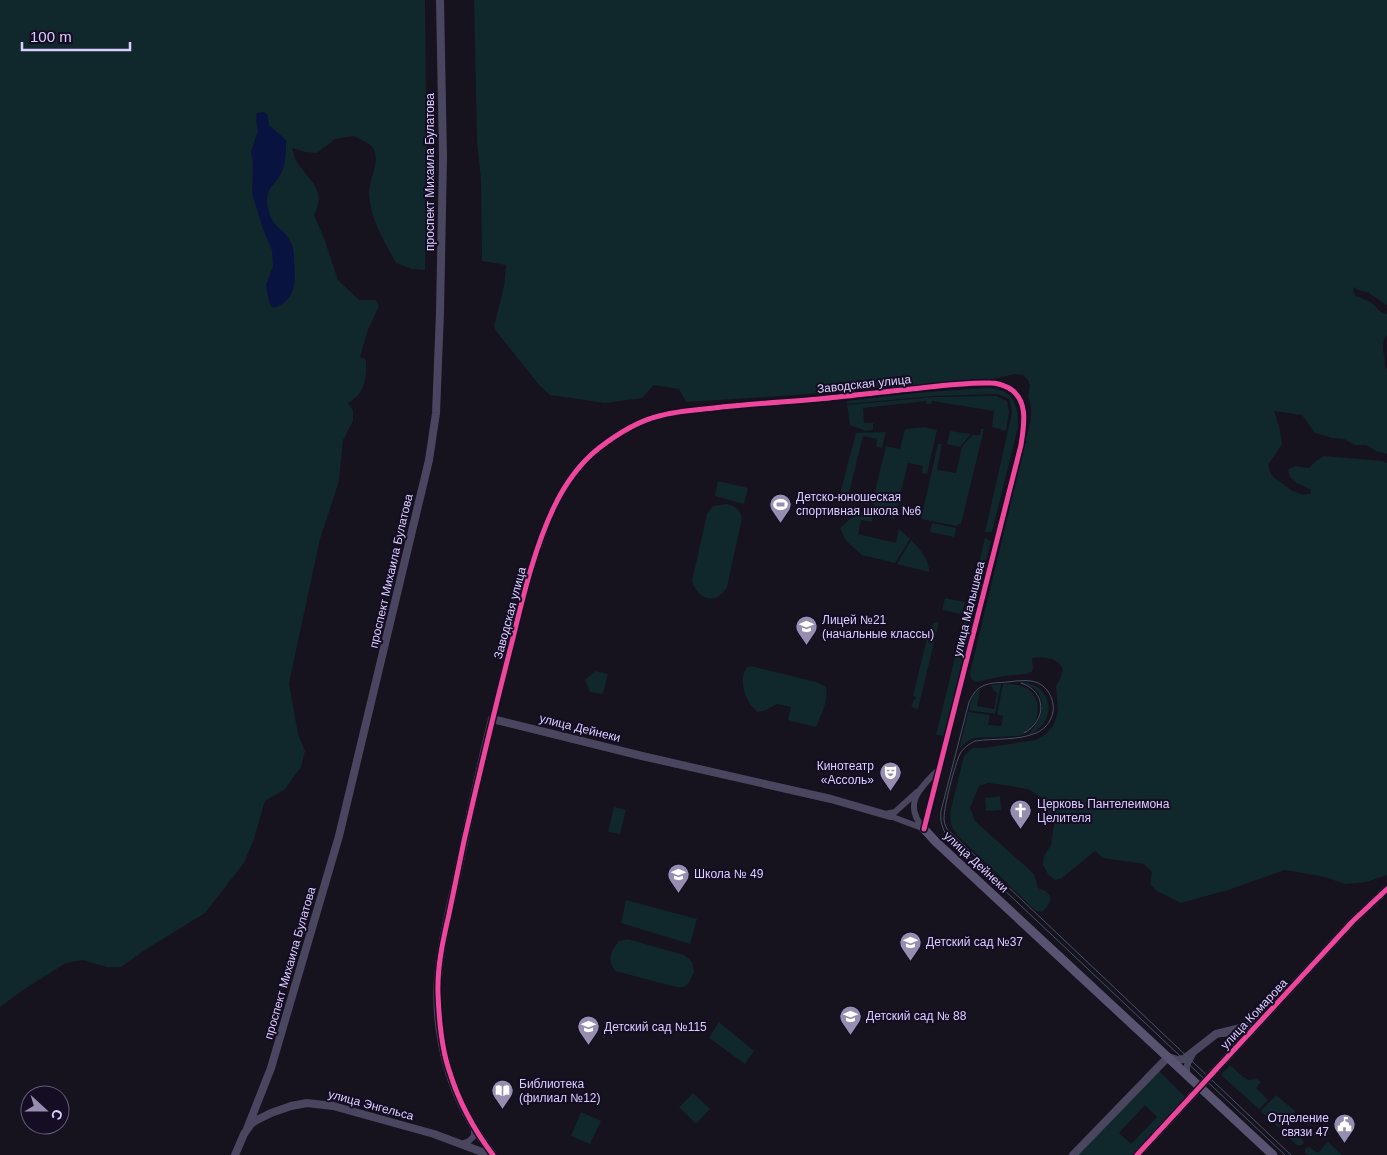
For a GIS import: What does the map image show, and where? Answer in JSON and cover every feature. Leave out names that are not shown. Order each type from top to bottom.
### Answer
[{"type":"main road","name":"улица Дейнеки","points":[[924,829],[1273,1155]]},
{"type":"street","name":"проспект Михаила Булатова","points":[[247,1129],[271,1068],[339,836],[428,460],[436,413],[440,313],[442,157],[440,0]]},
{"type":"street","name":"Заводская улица","points":[[492,1155],[461,1101],[449,1072],[441,1034],[438,990],[439,967],[447,922],[492,719],[529,577],[554,507],[564,487],[581,465],[597,449],[640,423],[658,416],[730,406],[937,386],[988,383],[998,383],[1012,390],[1017,395]]},
{"type":"street","name":"улица Малышева","points":[[924,829],[1020,445],[1024,412],[1017,395]]},
{"type":"street","name":"улица Дейнеки","points":[[492,719],[840,802],[888,815],[924,829]]},
{"type":"street","name":"улица Малышева","points":[[924,829],[914,812],[914,803],[917,794],[939,769]]},
{"type":"street","points":[[888,815],[895,812],[923,786]]},
{"type":"street","name":"улица Комарова","points":[[1137,1155],[1359,915],[1387,889]]},
{"type":"street","points":[[1073,1155],[1168,1057],[1181,1060],[1218,1033],[1258,1024]]},
{"type":"street","points":[[1213,1036],[1232,1034],[1238,1038],[1238,1046]]},
{"type":"street","points":[[1187,1075],[1188,1062],[1200,1046]]},
{"type":"street","name":"улица Энгельса","points":[[235,1155],[240,1140],[255,1121],[291,1106],[308,1103],[333,1106],[448,1138],[462,1144]]},
{"type":"street","points":[[462,1144],[474,1136],[474,1125]]},
{"type":"street","name":"Заводская улица","points":[[462,1144],[492,1155]]},
{"type":"green space","points":[[0,0],[425,0],[427,185],[425,270],[412,269],[396,263],[372,213],[369,190],[376,163],[374,149],[366,142],[354,136],[335,139],[317,153],[292,148],[296,160],[317,191],[319,198],[318,206],[314,215],[338,280],[359,300],[376,300],[379,306],[367,332],[360,357],[366,360],[364,385],[358,395],[348,403],[353,410],[353,421],[343,440],[339,481],[320,539],[289,683],[298,734],[305,751],[301,767],[284,790],[265,801],[254,839],[244,863],[205,913],[121,967],[107,967],[82,960],[66,963],[0,1007]]},
{"type":"green space","points":[[474,0],[1387,0],[1387,305],[1367,292],[1357,290],[1355,287],[1353,289],[1355,296],[1365,299],[1379,311],[1387,314],[1387,335],[1383,347],[1387,370],[1387,454],[1376,451],[1366,445],[1355,445],[1344,439],[1315,433],[1302,415],[1274,411],[1282,444],[1268,465],[1272,476],[1291,490],[1303,495],[1311,493],[1311,490],[1293,480],[1288,469],[1295,466],[1309,468],[1324,456],[1383,461],[1387,463],[1387,875],[1366,882],[1345,884],[1325,877],[1285,870],[1228,890],[1181,903],[1157,891],[1150,884],[1152,872],[1144,864],[1103,858],[1095,851],[1062,878],[1055,880],[1048,874],[1043,865],[1044,856],[1051,845],[1054,824],[1045,800],[1030,790],[1012,786],[988,783],[979,786],[970,808],[975,821],[1034,874],[1038,888],[1049,895],[1049,905],[1042,912],[1036,911],[956,834],[951,825],[950,813],[964,756],[972,748],[1036,740],[1046,734],[1053,726],[1058,713],[1056,686],[1063,670],[1058,662],[1054,660],[1032,658],[1032,672],[975,682],[971,679],[970,673],[1031,419],[1031,406],[1028,396],[1030,386],[1028,380],[1023,375],[1015,374],[993,379],[686,402],[679,389],[654,385],[642,398],[605,403],[550,395],[540,386],[494,326],[504,286],[506,265],[482,261]]},
{"type":"green space","points":[[987,388],[1009,394],[1015,404],[1018,418],[1018,427],[992,532],[985,532],[1012,411],[1009,399],[998,394],[933,396],[847,404],[847,401],[915,393]]},
{"type":"green space","points":[[996,396],[1007,401],[1009,412],[1006,431],[992,427],[994,411],[932,401],[931,404],[927,404],[926,401],[863,408],[864,423],[873,423],[873,430],[866,431],[850,425],[847,405],[933,397]]},
{"type":"green space","points":[[924,427],[937,430],[927,474],[922,473],[923,466],[908,463],[894,520],[891,516],[874,512],[875,505],[872,504],[886,446],[900,449],[905,429]]},
{"type":"green space","points":[[981,429],[984,429],[961,524],[957,526],[921,519],[938,444],[942,444],[937,470],[956,473],[962,447],[972,435],[980,435]]},
{"type":"green space","points":[[950,431],[971,434],[960,447],[947,444]]},
{"type":"green space","points":[[886,432],[882,448],[876,446],[877,439],[863,436],[848,497],[861,501],[863,493],[871,494],[868,504],[848,499],[846,503],[838,501],[856,433]]},
{"type":"green space","points":[[718,481],[748,488],[744,504],[715,496]]},
{"type":"green space","points":[[726,504],[737,508],[742,518],[727,587],[718,597],[708,598],[698,593],[692,581],[707,514],[713,506]]},
{"type":"green space","points":[[859,511],[873,514],[872,522],[861,520],[858,534],[896,543],[899,529],[910,539],[895,563],[862,555],[846,541],[840,528]]},
{"type":"green space","points":[[932,523],[956,528],[954,537],[930,532]]},
{"type":"green space","points":[[985,538],[991,541],[981,581],[974,582]]},
{"type":"green space","points":[[911,540],[926,559],[929,572],[897,564]]},
{"type":"green space","points":[[945,598],[965,602],[962,614],[942,610]]},
{"type":"green space","points":[[966,612],[973,620],[944,736],[936,735]]},
{"type":"green space","points":[[939,622],[918,709],[911,707],[916,697],[913,696],[930,626],[932,627],[933,623]]},
{"type":"green space","points":[[751,666],[816,682],[826,687],[825,702],[816,727],[788,720],[791,707],[777,704],[758,712],[747,698],[743,685],[744,672],[747,667]]},
{"type":"green space","points":[[595,671],[608,674],[603,694],[590,692],[585,680]]},
{"type":"green space","points":[[1020,682],[1032,684],[1041,690],[1046,697],[1048,706],[1048,715],[1044,723],[1036,731],[1026,736],[1035,726],[1042,707],[1039,695],[1035,689]]},
{"type":"green space","points":[[1001,684],[995,714],[969,710],[974,695],[980,689],[977,706],[994,709],[997,692],[994,691],[991,685]]},
{"type":"green space","points":[[1003,684],[1015,684],[1031,691],[1034,695],[1038,711],[1032,727],[1019,736],[974,738],[965,743],[959,750],[968,712],[990,715],[988,725],[1001,726],[1003,716],[997,714]]},
{"type":"green space","points":[[1000,796],[1001,810],[986,811],[985,798]]},
{"type":"green space","points":[[614,807],[626,810],[620,834],[608,832]]},
{"type":"green space","points":[[626,900],[697,919],[690,944],[621,923]]},
{"type":"green space","points":[[628,939],[684,955],[692,962],[694,972],[689,983],[684,987],[676,987],[615,971],[610,959],[613,949],[619,941]]},
{"type":"green space","points":[[719,1022],[754,1051],[745,1064],[709,1038]]},
{"type":"green space","points":[[1230,1065],[1243,1077],[1249,1080],[1257,1079],[1261,1082],[1256,1088],[1268,1100],[1259,1109],[1221,1075]]},
{"type":"green space","points":[[1158,1070],[1187,1099],[1134,1155],[1078,1155]],"holes":[[[1145,1105],[1157,1117],[1131,1144],[1119,1133]]]},
{"type":"green space","points":[[693,1093],[710,1109],[696,1124],[679,1107]]},
{"type":"green space","points":[[1276,1095],[1295,1111],[1279,1128],[1261,1111]]},
{"type":"green space","points":[[581,1112],[601,1121],[590,1144],[571,1136]]},
{"type":"green space","points":[[1286,1127],[1301,1138],[1304,1143],[1302,1145],[1297,1145],[1283,1133],[1283,1129]]},
{"type":"green space","points":[[1328,1142],[1342,1155],[1308,1155],[1305,1153],[1305,1149],[1309,1147],[1318,1153]]},
{"type":"shaded area","points":[[264,112],[268,115],[269,125],[286,140],[284,166],[279,178],[269,192],[267,204],[272,220],[290,240],[294,252],[295,269],[293,290],[290,296],[281,305],[273,308],[269,302],[266,285],[273,266],[272,250],[252,194],[253,163],[251,152],[258,130],[257,113]]},
{"type":"tram line","points":[[1285,1155],[947,836],[942,824],[941,811],[969,702],[979,688],[994,683],[1036,682],[1045,688],[1051,697],[1053,712],[1047,725],[1029,736],[975,741],[963,750],[955,767],[944,812],[947,829],[1291,1155]]},
{"type":"tram line","points":[[1021,683],[1036,692],[1041,706],[1037,721],[1032,728],[1024,733]]},
{"type":"cycle path","points":[[493,1155],[463,1105],[444,1054],[438,1004],[438,974],[481,766],[520,608],[535,556],[547,523],[563,490],[573,475],[599,448],[620,433],[643,421],[666,414],[686,411],[971,383],[998,384],[1009,388],[1015,393],[1020,399],[1024,414],[1021,445],[924,829]]},
{"type":"cycle path","points":[[1137,1155],[1353,921],[1387,889]]},
{"type":"place","name":"Детско-юношеская спортивная школа №6","points":[[780,523]]},
{"type":"place","name":"Лицей №21 (начальные классы)","points":[[806,646]]},
{"type":"place","name":"Кинотеатр «Ассоль»","points":[[890,792]]},
{"type":"place","name":"Церковь Пантелеимона Целителя","points":[[1021,830]]},
{"type":"place","name":"Школа № 49","points":[[678,893]]},
{"type":"place","name":"Детский сад №37","points":[[910,961]]},
{"type":"place","name":"Детский сад № 88","points":[[850,1035]]},
{"type":"place","name":"Детский сад №115","points":[[588,1046]]},
{"type":"place","name":"Библиотека (филиал №12)","points":[[503,1110]]},
{"type":"place","name":"Отделение связи 47","points":[[1345,1144]]}]
